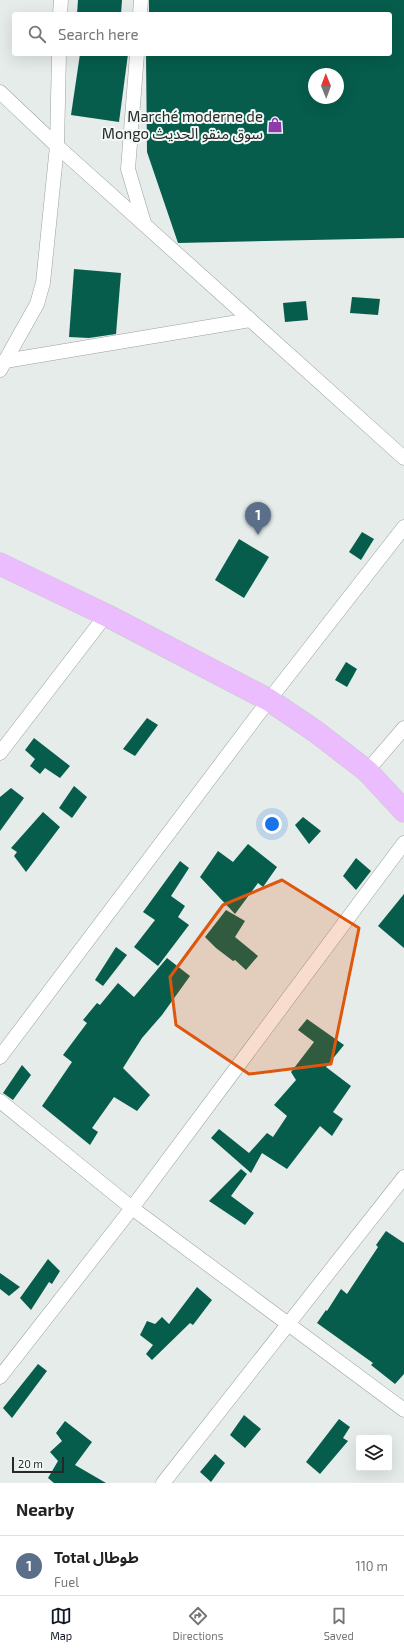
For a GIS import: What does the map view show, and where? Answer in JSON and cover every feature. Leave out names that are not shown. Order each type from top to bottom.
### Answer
[{"type":"highway","points":[[0,564],[106,615],[269,700],[315,731],[367,771],[404,811]]},
{"type":"street","points":[[60,12],[61,0]]},
{"type":"street","points":[[140,12],[141,0]]},
{"type":"street","points":[[3,366],[37,304],[43,283],[57,146],[59,56]]},
{"type":"street","points":[[136,56],[128,169],[144,224]]},
{"type":"street","points":[[0,92],[57,146],[404,458]]},
{"type":"street","points":[[3,366],[250,320]]},
{"type":"street","points":[[0,1057],[269,700],[404,527]]},
{"type":"street","points":[[0,753],[106,615]]},
{"type":"street","points":[[367,771],[404,728]]},
{"type":"street","points":[[0,1377],[132,1208],[404,843]]},
{"type":"street","points":[[0,1101],[132,1208],[404,1410]]},
{"type":"street","points":[[168,1482],[404,1177]]},
{"type":"highlighted area","points":[[282,880],[359,928],[331,1064],[249,1074],[176,1025],[170,977],[223,905]]},
{"type":"building","points":[[78,0],[122,0],[121,12],[77,12]]},
{"type":"building","name":"Marché moderne de Mongo سوق منقو الحديث","points":[[149,0],[404,0],[404,238],[178,243],[147,152],[146,56],[392,56],[392,12],[149,12]]},
{"type":"building","points":[[80,56],[128,56],[119,122],[71,115]]},
{"type":"building","points":[[74,269],[121,273],[116,334],[89,338],[69,337]]},
{"type":"building","points":[[352,297],[380,299],[378,315],[350,313]]},
{"type":"building","points":[[306,301],[308,320],[285,322],[283,303]]},
{"type":"building","points":[[362,532],[374,539],[361,560],[349,552]]},
{"type":"building","points":[[239,539],[269,557],[244,598],[215,580]]},
{"type":"building","points":[[346,662],[357,669],[347,687],[335,680]]},
{"type":"building","points":[[147,718],[158,725],[135,756],[123,749]]},
{"type":"building","points":[[34,738],[70,766],[60,778],[45,768],[40,774],[30,766],[35,759],[25,750]]},
{"type":"building","points":[[74,786],[87,797],[72,818],[59,808]]},
{"type":"building","points":[[11,788],[24,798],[0,831],[0,797]]},
{"type":"building","points":[[43,812],[60,827],[26,872],[14,856],[17,852],[11,848]]},
{"type":"building","points":[[303,817],[321,831],[309,844],[295,825]]},
{"type":"building","points":[[248,844],[277,867],[263,887],[258,883],[235,914],[200,877],[218,851],[233,862]]},
{"type":"building","points":[[356,858],[371,871],[356,890],[343,876]]},
{"type":"building","points":[[180,861],[189,868],[171,896],[185,906],[178,917],[189,925],[158,966],[134,947],[155,920],[143,912]]},
{"type":"building","points":[[404,894],[404,948],[378,926]]},
{"type":"building","points":[[226,910],[245,921],[235,937],[258,956],[246,970],[235,960],[233,961],[216,948],[205,937]]},
{"type":"building","points":[[116,947],[127,955],[103,986],[95,980]]},
{"type":"building","points":[[167,958],[190,976],[162,1015],[142,1038],[123,1068],[150,1095],[137,1111],[114,1097],[92,1128],[98,1132],[90,1145],[42,1106],[72,1062],[63,1055],[87,1023],[83,1020],[97,1003],[100,1005],[118,983],[134,997]]},
{"type":"building","points":[[307,1019],[344,1045],[326,1067],[351,1086],[333,1112],[343,1119],[332,1136],[320,1126],[287,1169],[262,1153],[251,1173],[211,1138],[219,1129],[249,1153],[267,1133],[273,1137],[287,1116],[274,1105],[296,1080],[291,1072],[314,1042],[298,1030]]},
{"type":"building","points":[[22,1065],[31,1075],[13,1100],[3,1093]]},
{"type":"building","points":[[241,1169],[247,1174],[231,1196],[254,1213],[245,1225],[209,1201]]},
{"type":"building","points":[[386,1231],[404,1243],[404,1374],[395,1384],[371,1365],[373,1363],[317,1323],[326,1310],[327,1311],[341,1289],[347,1294],[378,1247],[376,1245]]},
{"type":"building","points":[[48,1259],[60,1271],[52,1284],[49,1282],[31,1310],[20,1298]]},
{"type":"building","points":[[0,1273],[20,1287],[9,1296],[0,1289]]},
{"type":"building","points":[[197,1287],[212,1300],[193,1325],[190,1323],[152,1360],[146,1354],[153,1345],[140,1335],[147,1321],[155,1324],[162,1317],[169,1324]]},
{"type":"building","points":[[38,1364],[47,1371],[12,1418],[3,1408]]},
{"type":"building","points":[[244,1415],[261,1429],[245,1448],[230,1435]]},
{"type":"building","points":[[339,1419],[350,1427],[343,1438],[348,1441],[320,1474],[306,1462]]},
{"type":"building","points":[[65,1421],[92,1442],[75,1465],[106,1483],[54,1483],[48,1478],[58,1461],[50,1452],[62,1441],[56,1433]]},
{"type":"building","points":[[215,1454],[225,1463],[211,1482],[200,1472]]},
{"type":"place","name":"Marché moderne de Mongo سوق منقو الحديث","points":[[275,125]]},
{"type":"place","name":"Total طوطال","points":[[258,535]]}]
